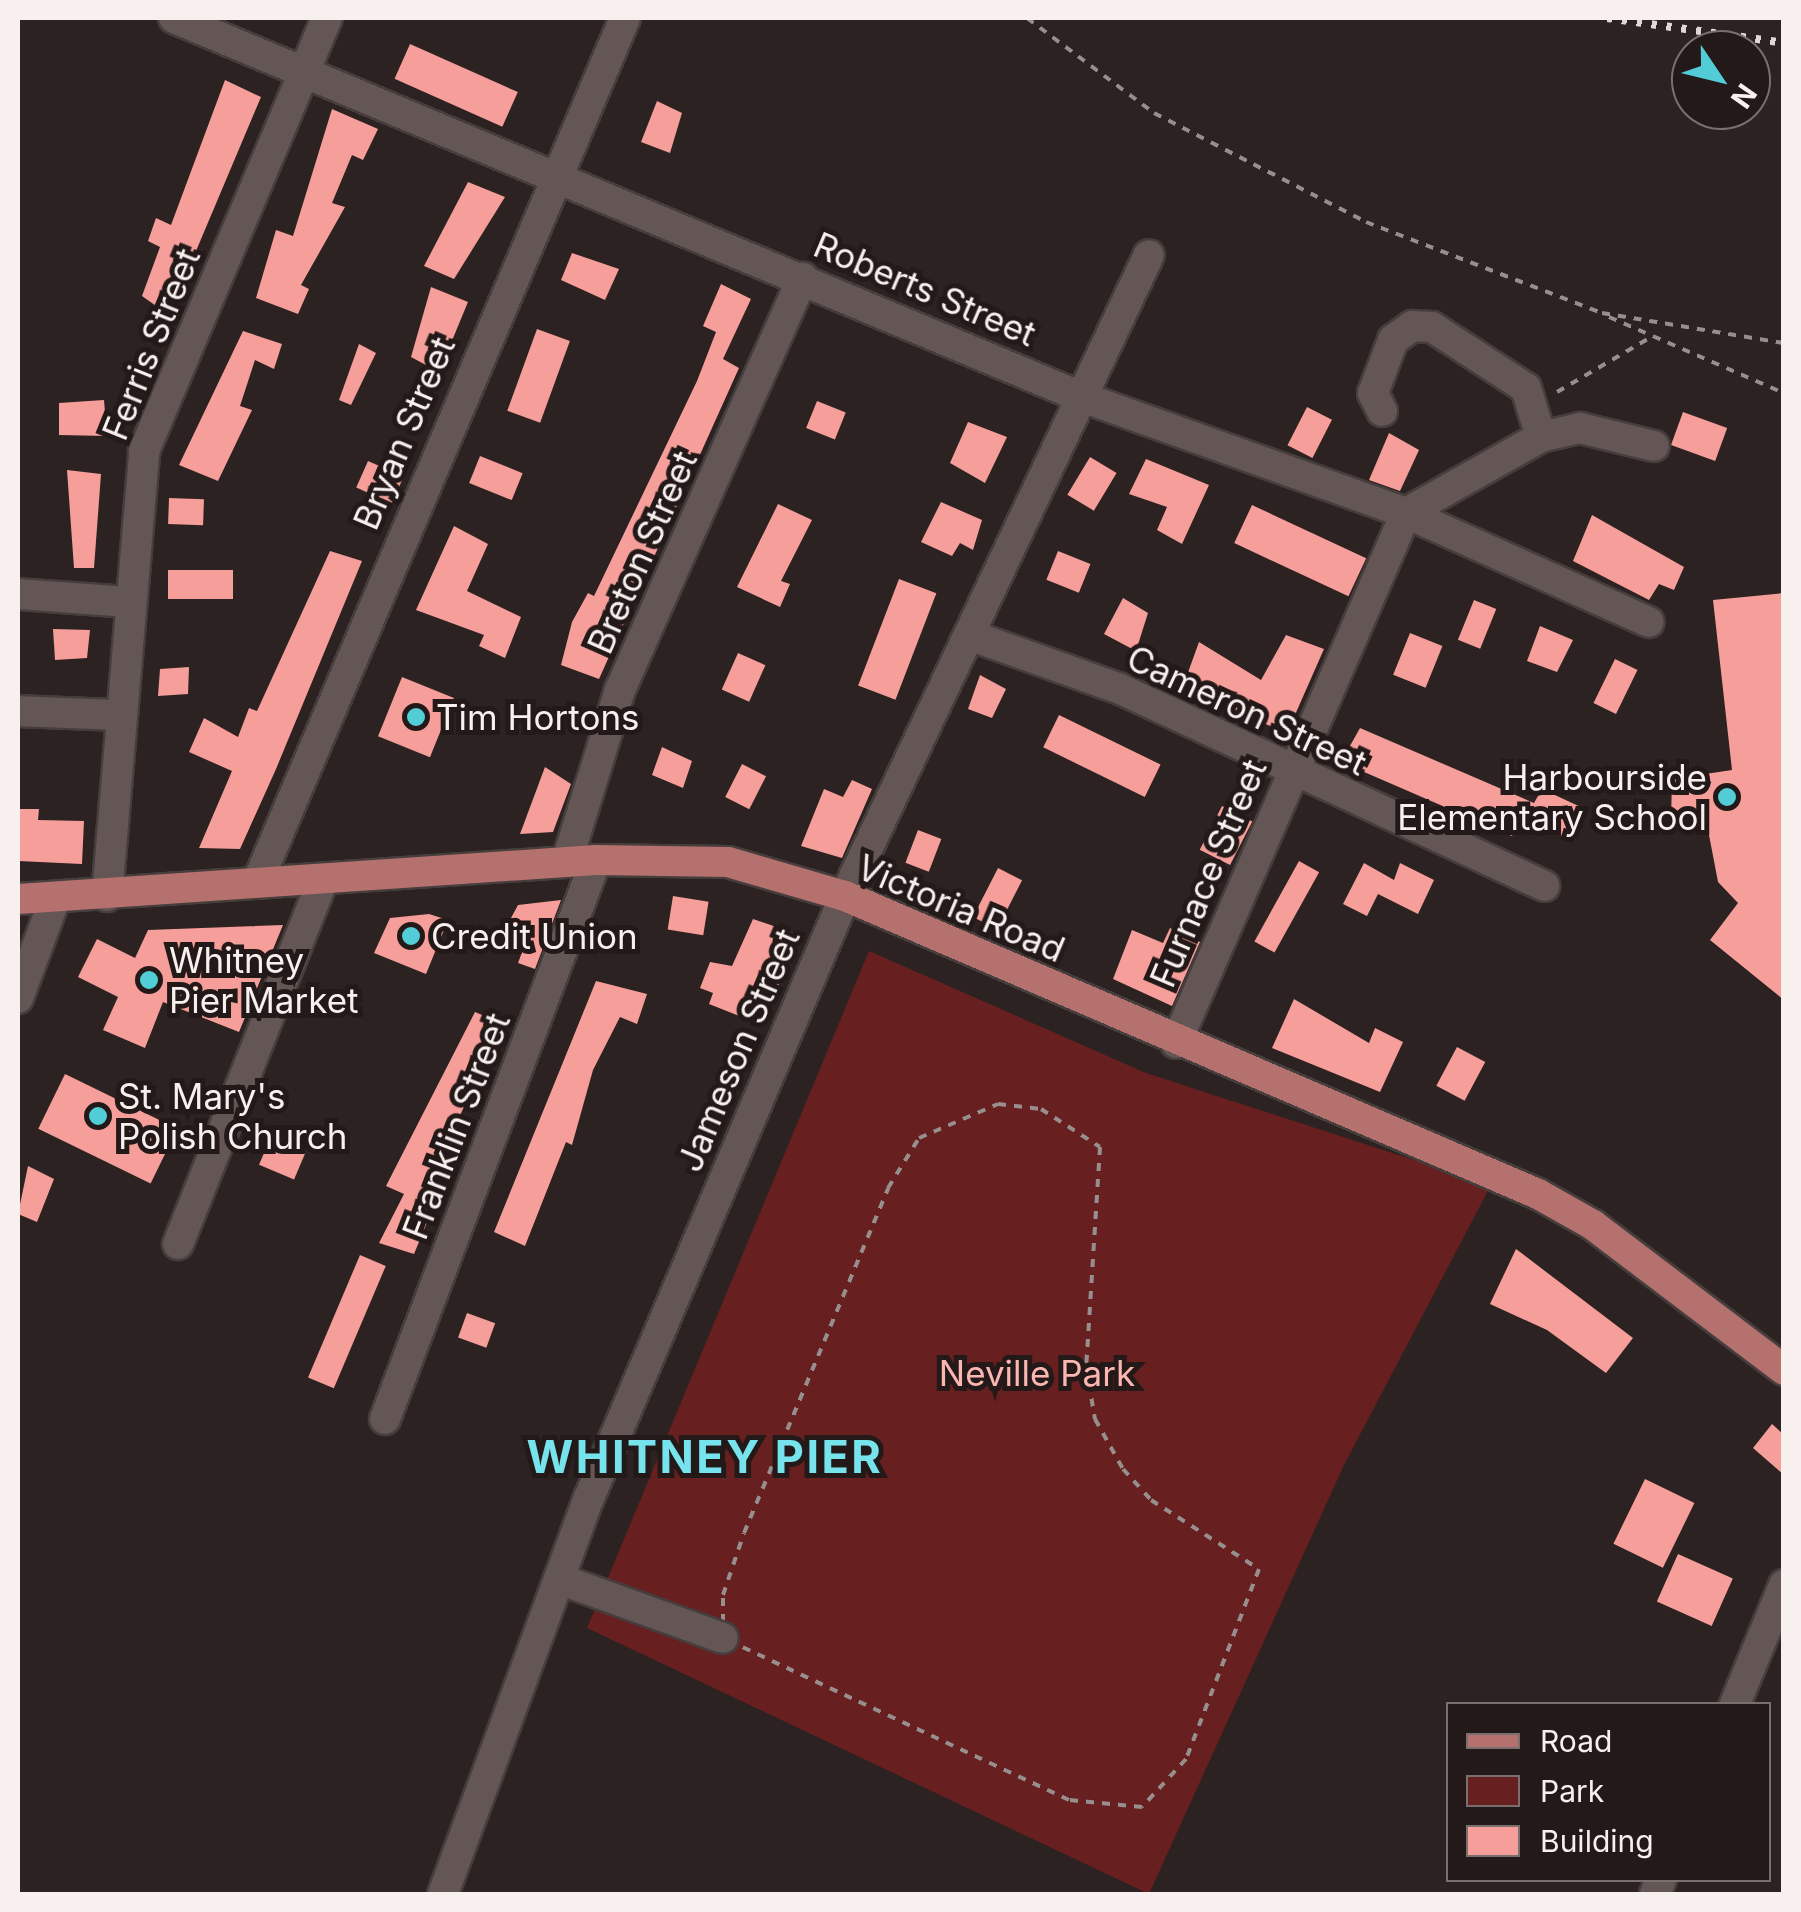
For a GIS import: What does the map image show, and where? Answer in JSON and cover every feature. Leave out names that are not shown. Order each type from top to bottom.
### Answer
[{"type":"main road","name":"Victoria Road","points":[[18,899],[54,901],[258,881],[321,884],[582,861],[700,857],[845,896],[1176,1043],[1552,1202],[1784,1370]]},
{"type":"street","name":"Roberts Street","points":[[174,18],[302,73],[562,173],[1079,396],[1406,513],[1649,622]]},
{"type":"street","name":"Ferris Street","points":[[107,896],[127,602],[144,451],[326,18]]},
{"type":"street","name":"Bryan Street","points":[[258,881],[625,18]]},
{"type":"street","name":"Jameson Street","points":[[443,1894],[559,1579],[845,896],[1149,255]]},
{"type":"street","name":"Breton Street","points":[[582,861],[620,690],[802,278]]},
{"type":"street","points":[[1382,410],[1373,393],[1380,364],[1412,326],[1480,352],[1526,388],[1539,426]]},
{"type":"street","points":[[1406,513],[1539,426],[1580,428],[1654,446]]},
{"type":"street","name":"Furnace Street","points":[[1176,1043],[1406,513]]},
{"type":"street","points":[[18,594],[127,602]]},
{"type":"street","name":"Cameron Street","points":[[969,635],[1118,688],[1291,774],[1544,886]]},
{"type":"street","points":[[18,711],[118,715]]},
{"type":"street","name":"Franklin Street","points":[[386,1419],[582,861]]},
{"type":"street","points":[[178,1244],[321,884]]},
{"type":"street","points":[[18,998],[54,901]]},
{"type":"street","points":[[559,1579],[723,1638]]},
{"type":"street","points":[[1736,1702],[1784,1584]]},
{"type":"path","points":[[1028,18],[1154,113],[1366,222],[1602,313],[1784,393]]},
{"type":"path","points":[[1602,313],[1784,343]]},
{"type":"path","points":[[1539,426],[1595,362],[1654,336]]},
{"type":"path","points":[[998,1104],[1078,1126],[1100,1147],[1084,1303],[1096,1419],[1151,1500],[1259,1569],[1253,1602],[1166,1789],[1142,1807],[1069,1800],[723,1638],[722,1595],[744,1533],[832,1313],[920,1138],[998,1104]]},
{"type":"green space","name":"Neville Park","points":[[869,951],[1146,1073],[1491,1185],[1344,1465],[1149,1894],[587,1628]]},
{"type":"building","points":[[410,44],[518,92],[502,127],[395,79]]},
{"type":"building","points":[[225,80],[261,97],[169,315],[142,296],[160,247],[148,241],[156,218],[171,225]]},
{"type":"building","points":[[657,101],[682,113],[670,153],[641,142]]},
{"type":"building","points":[[332,109],[378,129],[363,160],[352,155],[332,203],[345,207],[301,285],[309,289],[298,314],[256,298],[276,230],[293,236]]},
{"type":"building","points":[[468,182],[505,197],[454,279],[424,266]]},
{"type":"building","points":[[572,253],[619,269],[605,300],[561,280]]},
{"type":"building","points":[[721,284],[751,299],[723,359],[739,368],[599,679],[561,665],[572,622],[588,593],[594,596],[697,381],[716,332],[703,326]]},
{"type":"building","points":[[431,287],[468,302],[439,372],[411,357]]},
{"type":"building","points":[[537,329],[570,341],[540,423],[507,411]]},
{"type":"building","points":[[243,331],[282,344],[274,369],[255,360],[240,406],[252,410],[218,481],[179,465]]},
{"type":"building","points":[[359,344],[376,353],[351,405],[339,400]]},
{"type":"building","points":[[104,400],[107,436],[59,435],[59,403]]},
{"type":"building","points":[[817,401],[846,413],[835,440],[806,428]]},
{"type":"building","points":[[1307,407],[1332,420],[1312,458],[1287,445]]},
{"type":"building","points":[[1683,412],[1727,428],[1715,461],[1671,445]]},
{"type":"building","points":[[968,422],[1007,437],[985,483],[950,463]]},
{"type":"building","points":[[1389,433],[1419,450],[1400,491],[1369,480]]},
{"type":"building","points":[[480,456],[523,473],[512,500],[469,483]]},
{"type":"building","points":[[1090,457],[1117,473],[1094,511],[1067,495]]},
{"type":"building","points":[[1146,459],[1209,485],[1182,544],[1157,530],[1167,507],[1129,494]]},
{"type":"building","points":[[368,461],[404,477],[392,503],[356,487]]},
{"type":"building","points":[[67,470],[101,474],[94,568],[74,568]]},
{"type":"building","points":[[169,498],[204,499],[203,525],[168,524]]},
{"type":"building","points":[[941,502],[982,520],[973,550],[960,543],[952,556],[921,542]]},
{"type":"building","points":[[778,504],[812,520],[781,581],[790,584],[780,607],[737,587]]},
{"type":"building","points":[[1252,505],[1366,558],[1348,596],[1234,543]]},
{"type":"building","points":[[1592,515],[1684,567],[1674,590],[1659,584],[1649,600],[1573,561]]},
{"type":"building","points":[[454,526],[488,544],[467,591],[521,617],[505,658],[479,646],[484,635],[416,610]]},
{"type":"building","points":[[330,551],[362,561],[276,769],[240,849],[199,848],[232,771],[189,752],[204,718],[238,737],[249,708],[257,711]]},
{"type":"building","points":[[1058,551],[1090,564],[1079,593],[1046,580]]},
{"type":"building","points":[[168,570],[233,570],[233,599],[168,599]]},
{"type":"building","points":[[899,579],[936,593],[895,700],[858,685]]},
{"type":"building","name":"Harbourside Elementary School","points":[[1784,593],[1784,1000],[1710,940],[1738,903],[1718,882],[1705,814],[1671,820],[1672,779],[1732,770],[1713,600]]},
{"type":"building","points":[[1123,598],[1148,613],[1136,651],[1104,634]]},
{"type":"building","points":[[1474,600],[1496,609],[1480,649],[1458,640]]},
{"type":"building","points":[[1540,626],[1573,640],[1557,672],[1527,661]]},
{"type":"building","points":[[53,629],[90,630],[87,658],[55,660]]},
{"type":"building","points":[[1410,633],[1442,646],[1426,688],[1393,675]]},
{"type":"building","points":[[1286,635],[1324,649],[1287,733],[1182,689],[1199,642],[1261,680]]},
{"type":"building","points":[[738,653],[765,665],[749,702],[722,690]]},
{"type":"building","points":[[1615,659],[1637,670],[1616,714],[1594,703]]},
{"type":"building","points":[[189,667],[188,694],[158,696],[160,669]]},
{"type":"building","points":[[980,675],[1006,689],[992,718],[968,709]]},
{"type":"building","name":"Tim Hortons","points":[[402,677],[454,698],[430,757],[378,736]]},
{"type":"building","points":[[1059,715],[1161,765],[1145,797],[1043,747]]},
{"type":"building","points":[[1360,728],[1534,803],[1542,789],[1585,809],[1575,841],[1519,818],[1512,836],[1341,762]]},
{"type":"building","points":[[662,747],[692,761],[683,788],[652,775]]},
{"type":"building","points":[[742,764],[766,776],[749,809],[725,797]]},
{"type":"building","points":[[545,767],[571,784],[553,832],[520,834]]},
{"type":"building","points":[[852,780],[872,789],[842,858],[801,846],[824,789],[843,797]]},
{"type":"building","points":[[1222,806],[1252,821],[1230,865],[1200,850]]},
{"type":"building","points":[[18,809],[39,809],[38,820],[84,821],[82,864],[18,861]]},
{"type":"building","points":[[918,830],[941,839],[929,872],[905,863]]},
{"type":"building","points":[[1299,861],[1319,872],[1275,953],[1254,941]]},
{"type":"building","points":[[1364,863],[1394,880],[1400,863],[1434,880],[1418,914],[1378,894],[1367,916],[1343,904]]},
{"type":"building","points":[[998,868],[1022,880],[997,929],[973,917]]},
{"type":"building","points":[[673,896],[709,902],[703,935],[668,930]]},
{"type":"building","points":[[561,900],[535,969],[518,963],[528,936],[505,929],[518,905]]},
{"type":"building","name":"Credit Union","points":[[429,914],[448,920],[426,974],[374,953],[390,918]]},
{"type":"building","points":[[753,919],[800,935],[762,1025],[709,1004],[713,993],[700,988],[710,962],[732,966]]},
{"type":"building","points":[[283,925],[239,1032],[163,1002],[145,1048],[103,1030],[118,997],[78,977],[97,939],[135,958],[148,930]]},
{"type":"building","points":[[1170,928],[1200,942],[1172,1006],[1113,979],[1132,930],[1163,943]]},
{"type":"building","points":[[596,981],[647,994],[637,1024],[620,1017],[593,1070],[572,1145],[566,1142],[525,1246],[494,1232]]},
{"type":"building","points":[[1294,999],[1369,1043],[1375,1028],[1403,1042],[1380,1092],[1272,1048]]},
{"type":"building","points":[[475,1012],[504,1024],[436,1165],[448,1170],[414,1254],[379,1243],[404,1194],[386,1186]]},
{"type":"building","points":[[1457,1047],[1485,1062],[1465,1101],[1436,1086]]},
{"type":"building","points":[[65,1074],[177,1129],[151,1184],[38,1129]]},
{"type":"building","points":[[270,1139],[305,1154],[294,1180],[259,1165]]},
{"type":"building","points":[[28,1166],[54,1179],[37,1222],[18,1214]]},
{"type":"building","points":[[1516,1249],[1633,1338],[1606,1373],[1547,1330],[1490,1304]]},
{"type":"building","points":[[360,1255],[386,1266],[334,1388],[308,1377]]},
{"type":"building","points":[[467,1313],[495,1323],[486,1348],[458,1337]]},
{"type":"building","points":[[1772,1424],[1784,1435],[1784,1475],[1753,1448]]},
{"type":"building","points":[[1645,1479],[1694,1503],[1663,1568],[1613,1544]]},
{"type":"building","points":[[1678,1554],[1733,1578],[1712,1626],[1657,1602]]},
{"type":"railway","points":[[1607,18],[1784,43]]},
{"type":"place","name":"Tim Hortons","points":[[416,717]]},
{"type":"place","name":"Harbourside Elementary School","points":[[1727,797]]},
{"type":"place","name":"Credit Union","points":[[411,936]]},
{"type":"place","name":"Whitney Pier Market","points":[[149,980]]},
{"type":"place","name":"St. Mary's Polish Church","points":[[98,1116]]},
{"type":"district","name":"WHITNEY PIER","points":[[705,1457]]}]
